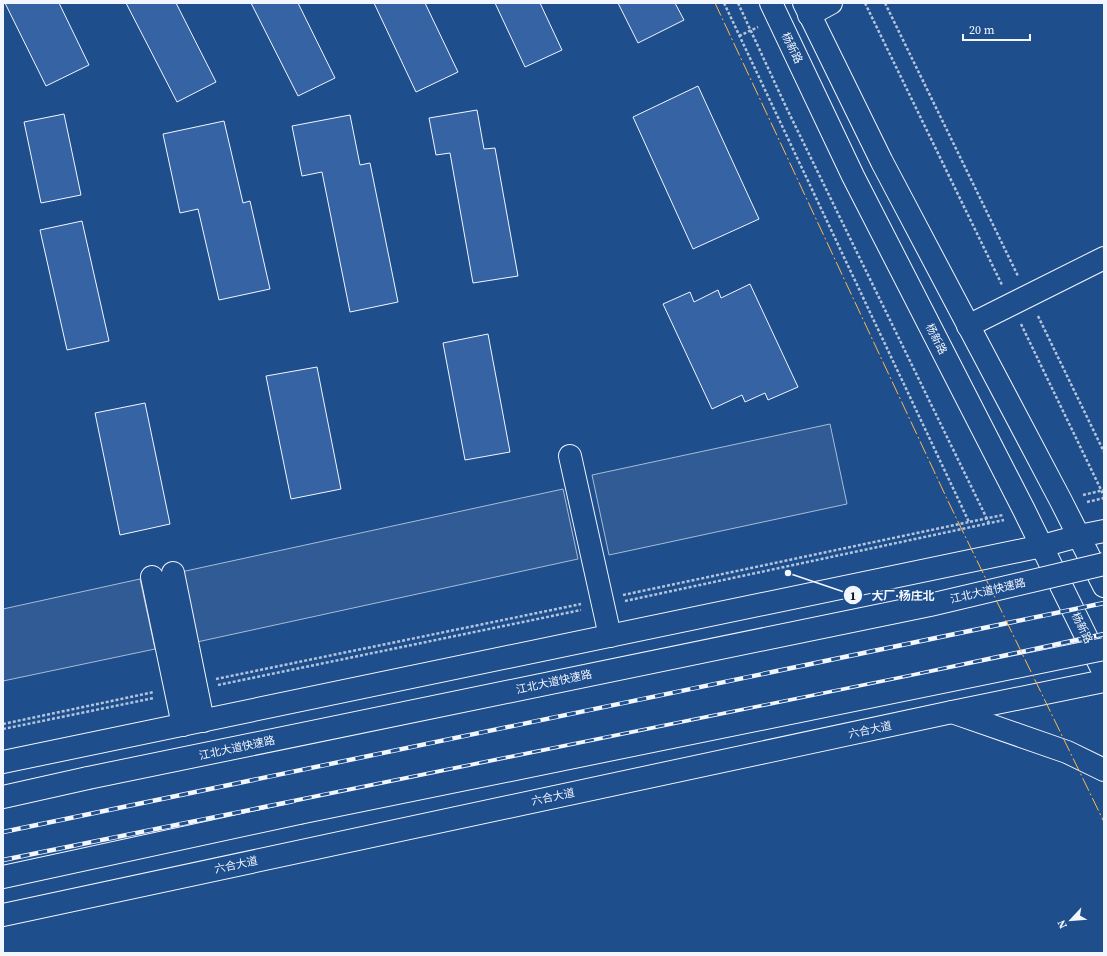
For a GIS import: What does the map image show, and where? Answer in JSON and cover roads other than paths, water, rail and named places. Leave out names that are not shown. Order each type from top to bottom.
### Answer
[{"type":"main road","name":"杨新路","points":[[771,3],[853,176],[1026,513],[1104,673]]},
{"type":"main road","points":[[831,3],[806,9],[882,162],[1104,586]]},
{"type":"main road","points":[[968,326],[1104,258]]},
{"type":"main road","points":[[570,456],[610,636]]},
{"type":"main road","points":[[3,762],[1042,546],[1104,531]]},
{"type":"main road","name":"江北大道快速路","points":[[3,797],[88,778],[930,605],[1104,564]]},
{"type":"main road","points":[[163,575],[193,723]]},
{"type":"main road","points":[[3,877],[299,813],[1104,649]]},
{"type":"main road","name":"六合大道","points":[[3,915],[952,712],[1104,681]]},
{"type":"main road","points":[[952,712],[1067,752],[1104,770]]},
{"type":"railway","points":[[3,832],[1104,603]]},
{"type":"railway","points":[[3,860],[910,676],[1104,634]]},
{"type":"place","name":"大厂·杨庄北","points":[[788,573]]}]
